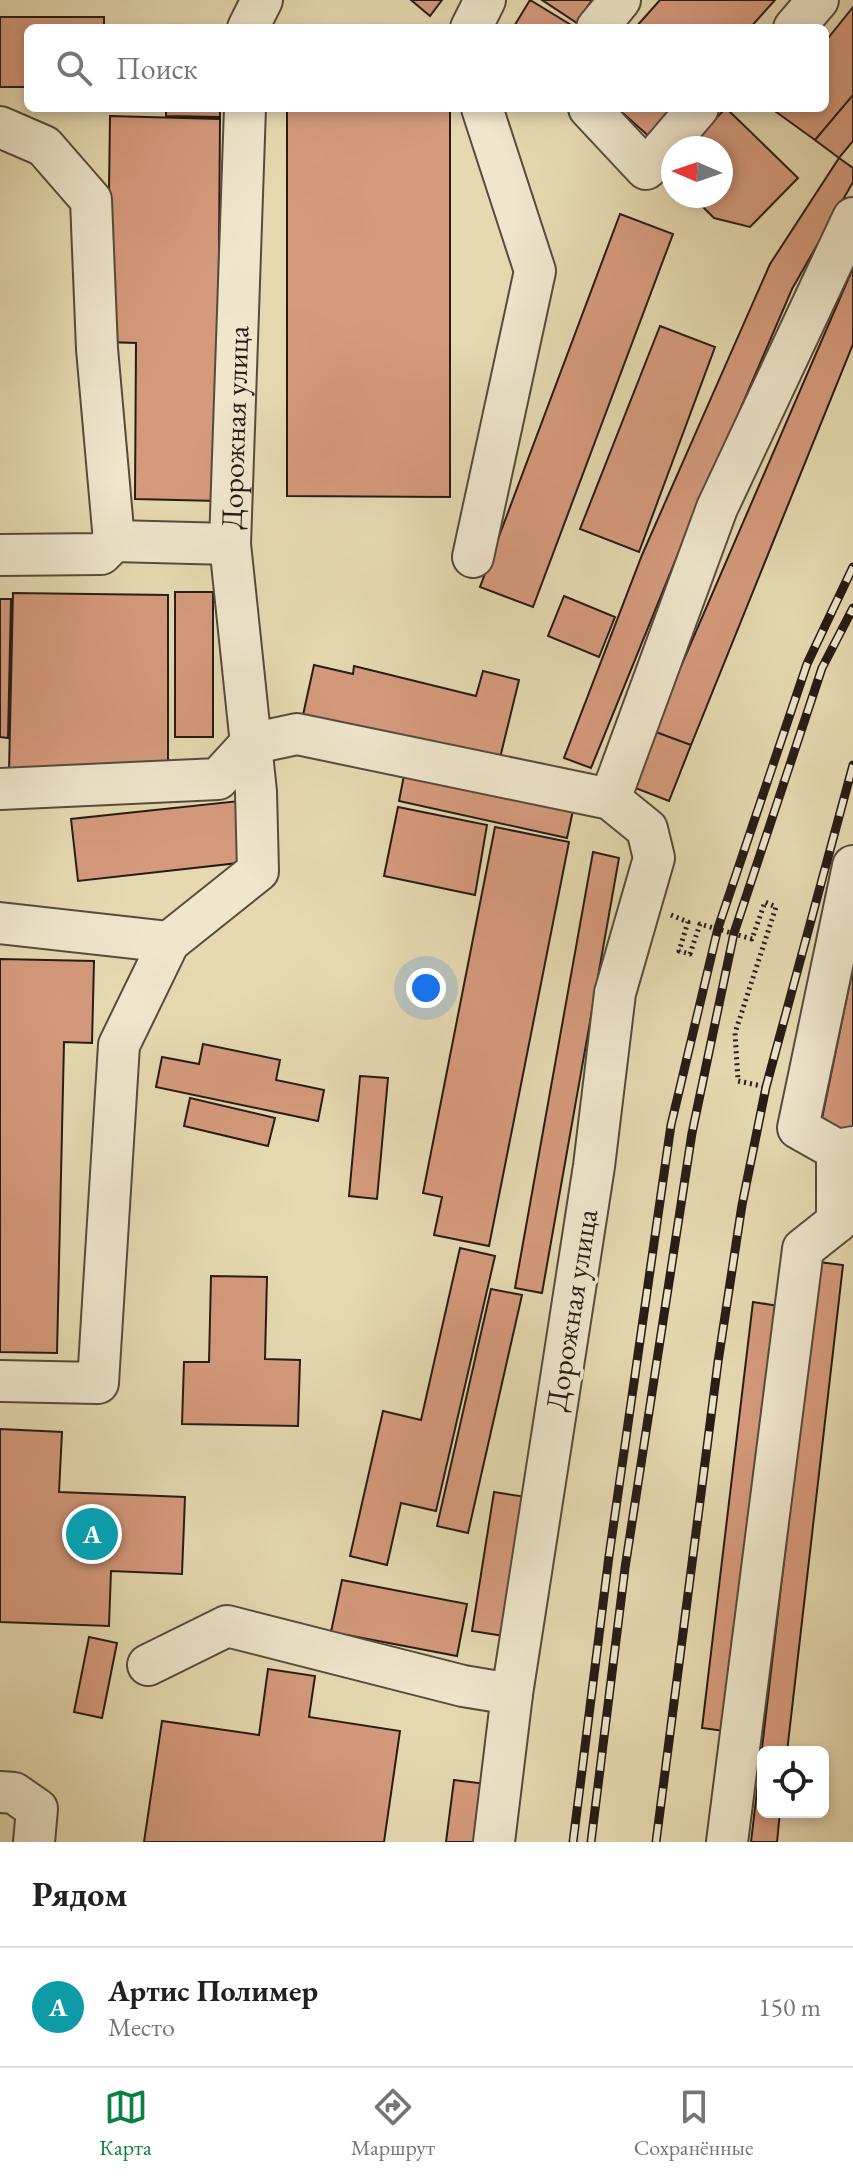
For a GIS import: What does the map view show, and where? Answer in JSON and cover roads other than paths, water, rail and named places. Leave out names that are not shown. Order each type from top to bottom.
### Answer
[{"type":"street","points":[[250,24],[262,0]]},
{"type":"street","points":[[473,24],[485,0]]},
{"type":"street","points":[[600,24],[620,0]]},
{"type":"street","points":[[797,24],[818,0]]},
{"type":"street","name":"Дорожная улица","points":[[245,112],[230,544],[250,744],[297,734],[610,799],[647,829],[654,858],[615,993],[594,1166],[512,1694],[494,1842]]},
{"type":"street","points":[[473,557],[535,271],[483,112]]},
{"type":"street","points":[[593,112],[646,169],[695,112]]},
{"type":"street","points":[[0,127],[44,146],[91,200],[97,349],[114,541]]},
{"type":"street","points":[[610,799],[717,508],[853,218]]},
{"type":"street","points":[[0,555],[101,554],[114,541],[230,544]]},
{"type":"street","points":[[0,789],[218,779],[250,744]]},
{"type":"street","points":[[0,1381],[98,1383],[119,1045],[169,942],[258,871],[256,792],[250,744]]},
{"type":"street","points":[[727,1842],[803,1249],[845,1233],[845,1148],[798,1128],[853,866]]},
{"type":"street","points":[[0,923],[169,942]]},
{"type":"street","points":[[148,1665],[227,1626],[463,1686],[512,1694]]},
{"type":"street","points":[[0,1792],[14,1793],[37,1809],[34,1842]]},
{"type":"railway","points":[[573,1842],[609,1556],[671,1125],[718,928],[807,664],[853,567]]},
{"type":"railway","points":[[591,1842],[625,1568],[692,1133],[734,933],[822,668],[853,608]]},
{"type":"railway","points":[[656,1842],[718,1362],[742,1205],[766,1087],[853,765]]},
{"type":"place","name":"Артис Полимер","points":[[92,1534]]}]
